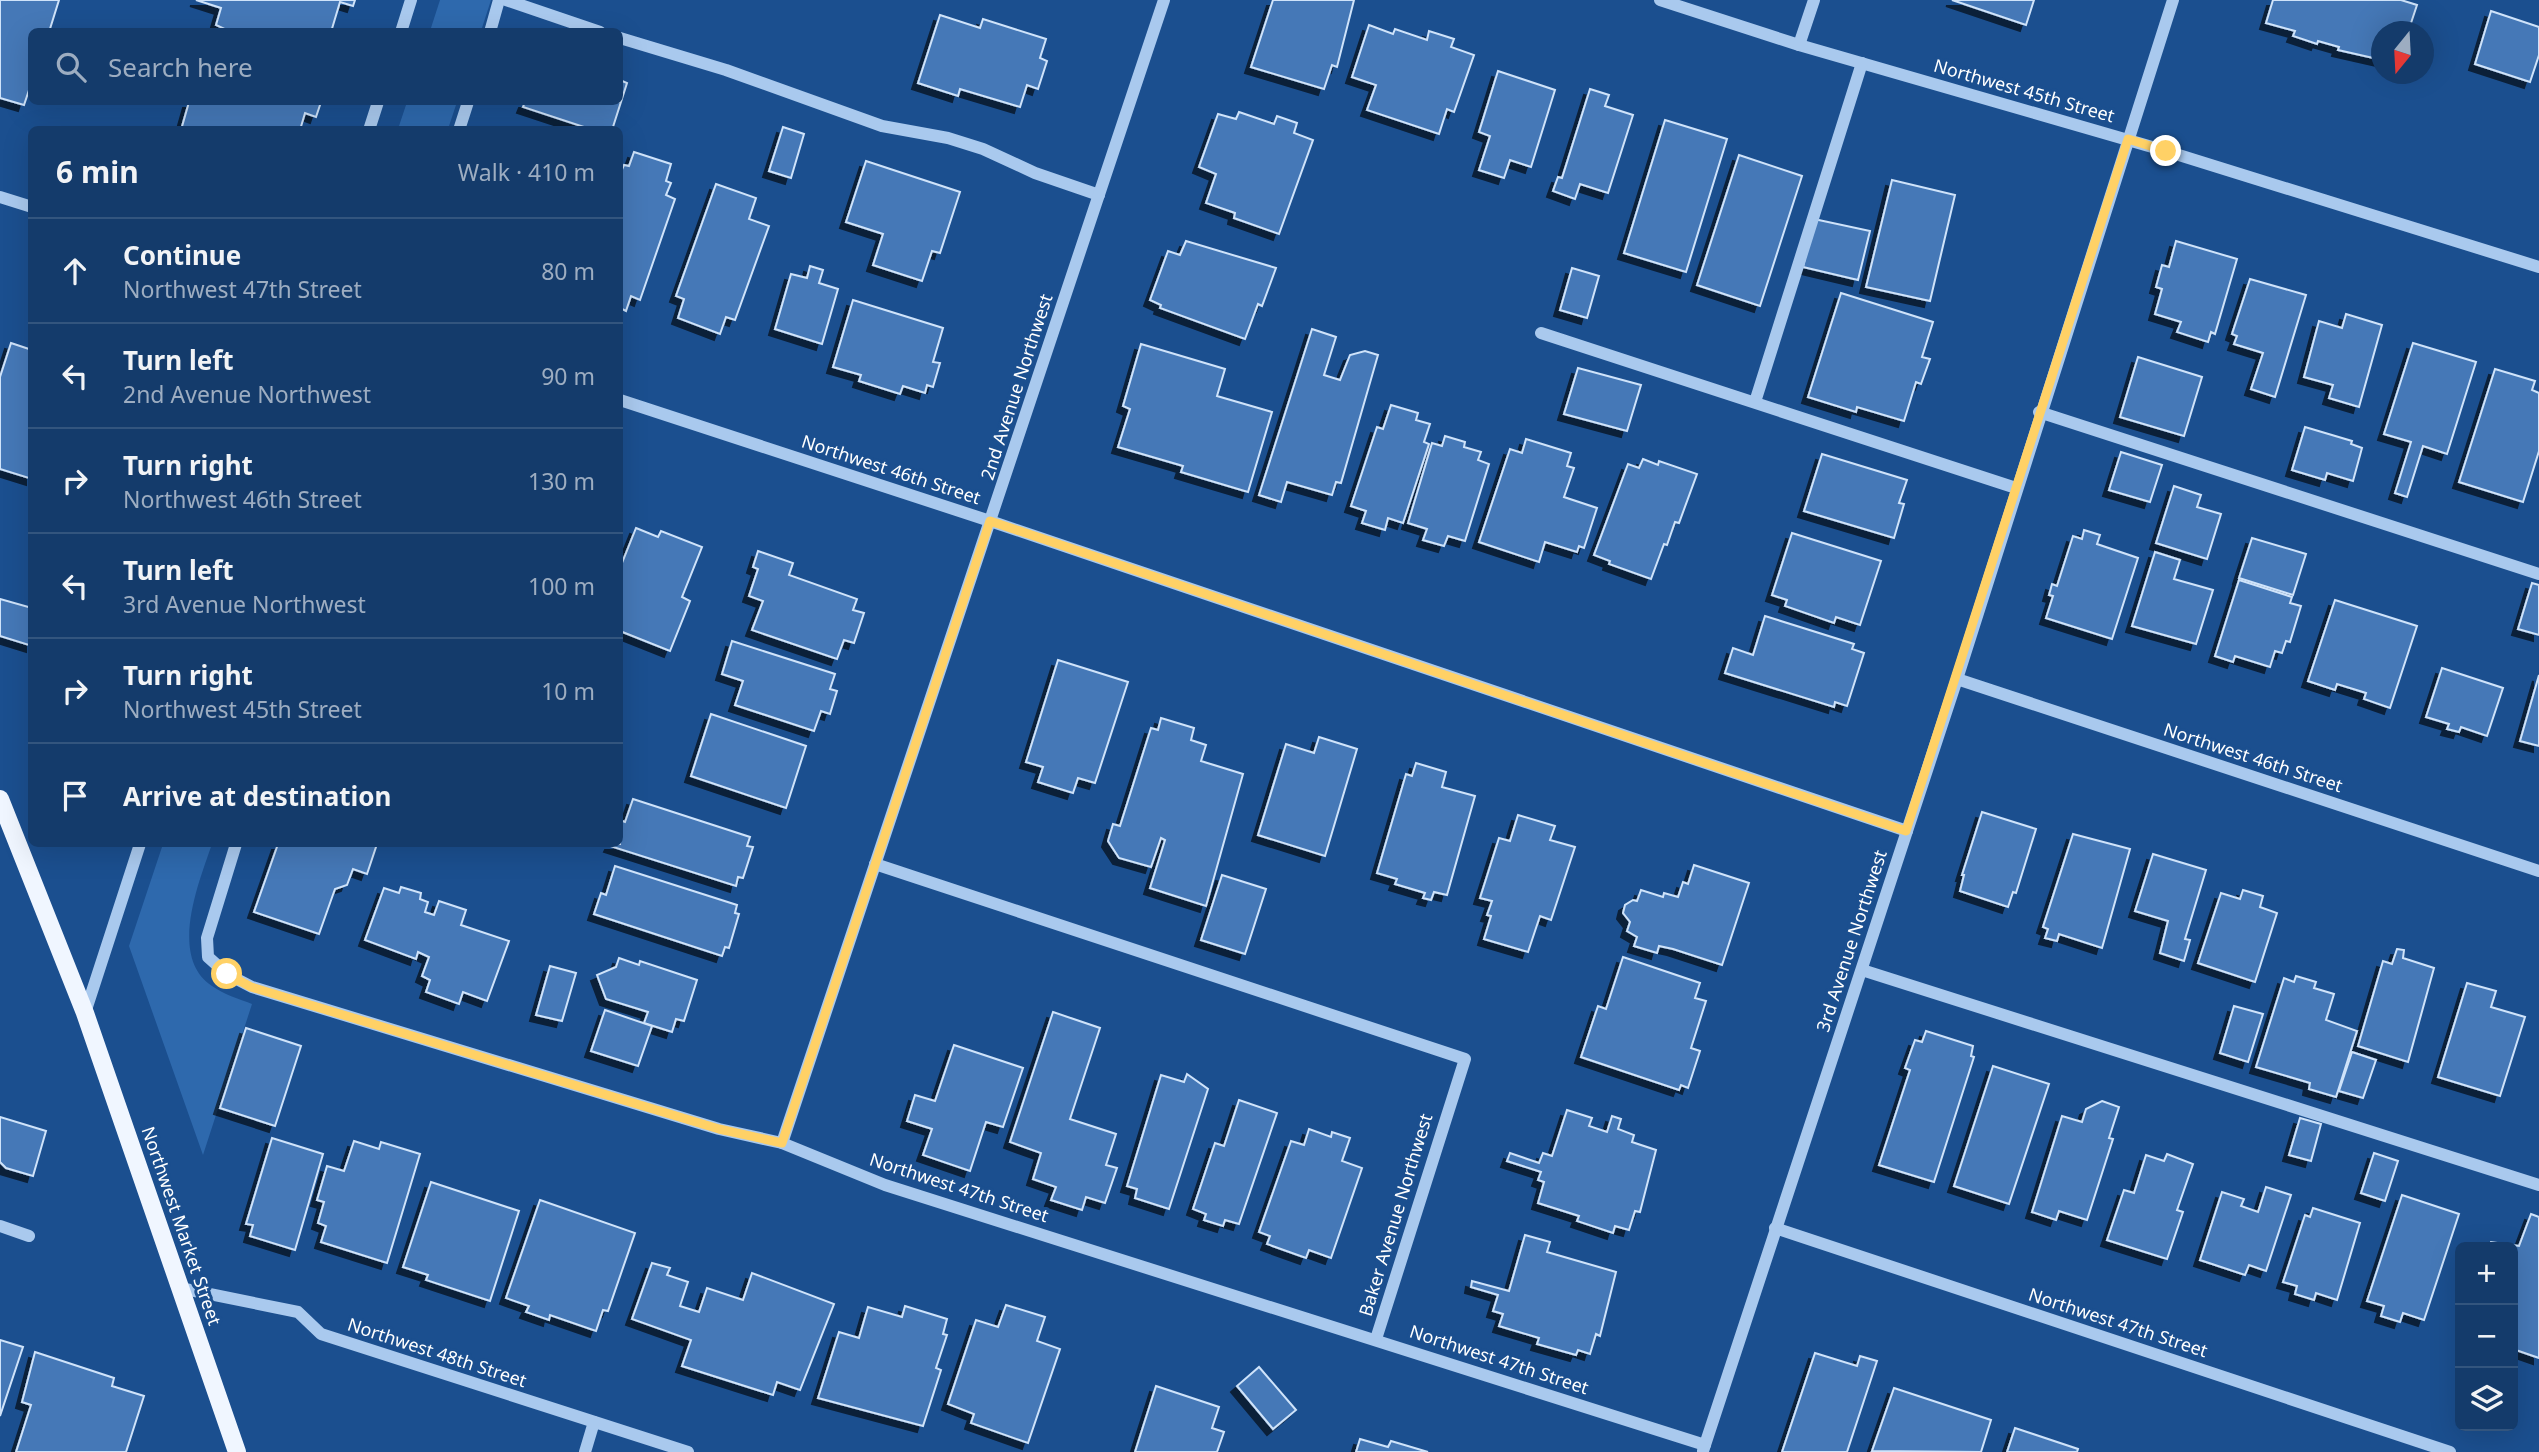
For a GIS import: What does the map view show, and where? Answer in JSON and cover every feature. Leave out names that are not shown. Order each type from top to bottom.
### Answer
[{"type":"main road","name":"Northwest Market Street","points":[[0,799],[85,1013],[237,1452]]},
{"type":"street","points":[[402,28],[411,0]]},
{"type":"street","points":[[490,28],[499,0]]},
{"type":"street","points":[[506,0],[588,28]]},
{"type":"street","name":"2nd Avenue Northwest","points":[[782,1143],[1164,0]]},
{"type":"street","name":"Northwest 45th Street","points":[[1660,0],[1799,45],[2128,139],[2539,267]]},
{"type":"street","points":[[1799,45],[1814,0]]},
{"type":"street","name":"3rd Avenue Northwest","points":[[1704,1448],[1862,970],[2173,0]]},
{"type":"street","points":[[623,39],[726,71],[882,126],[948,138],[983,149],[1035,173],[1099,195]]},
{"type":"street","points":[[1755,402],[1862,63]]},
{"type":"street","points":[[370,126],[377,105]]},
{"type":"street","points":[[460,126],[467,105]]},
{"type":"street","points":[[0,197],[28,206]]},
{"type":"street","points":[[1541,333],[2016,488]]},
{"type":"street","name":"Northwest 46th Street","points":[[623,401],[990,521],[1906,831]]},
{"type":"street","points":[[2039,412],[2539,574]]},
{"type":"street","name":"Northwest 46th Street","points":[[1956,679],[2539,871]]},
{"type":"street","points":[[85,1013],[139,847]]},
{"type":"street","name":"Northwest 47th Street","points":[[235,847],[207,939],[208,957],[227,974],[251,987],[719,1129],[782,1143],[885,1185],[1376,1339],[1704,1448]]},
{"type":"street","name":"Baker Avenue Northwest","points":[[875,864],[1465,1059],[1376,1339]]},
{"type":"street","points":[[1862,970],[2539,1185]]},
{"type":"street","points":[[0,1226],[29,1236]]},
{"type":"street","name":"Northwest 47th Street","points":[[1775,1228],[2450,1452]]},
{"type":"street","name":"Northwest 48th Street","points":[[180,1288],[298,1312],[321,1334],[688,1452]]},
{"type":"street","points":[[585,1452],[594,1422]]},
{"type":"shaded area","points":[[440,0],[491,0],[482,28],[431,28]]},
{"type":"shaded area","points":[[406,105],[456,105],[449,126],[399,126]]},
{"type":"shaded area","points":[[162,847],[211,847],[200,878],[191,918],[189,938],[192,957],[199,973],[212,986],[252,1004],[203,1155],[129,946]]},
{"type":"building","points":[[0,0],[59,0],[50,28],[28,28],[28,93],[24,105],[0,98]]},
{"type":"building","points":[[196,0],[355,0],[353,6],[340,2],[332,28],[222,28],[216,25],[221,8]]},
{"type":"building","points":[[1273,0],[1354,0],[1337,67],[1332,65],[1324,89],[1251,67]]},
{"type":"building","points":[[1952,0],[2034,0],[2026,25]]},
{"type":"building","points":[[2273,0],[2401,0],[2417,5],[2412,21],[2371,21],[2371,58],[2338,50],[2339,47],[2318,41],[2317,44],[2293,36],[2295,31],[2266,23]]},
{"type":"building","points":[[2491,11],[2539,27],[2539,55],[2530,82],[2475,64]]},
{"type":"building","points":[[940,15],[980,28],[983,19],[1046,39],[1040,58],[1047,61],[1038,89],[1027,85],[1020,107],[960,89],[958,96],[918,83]]},
{"type":"building","points":[[1369,25],[1393,34],[1395,29],[1427,40],[1429,31],[1454,39],[1451,47],[1474,55],[1454,112],[1447,109],[1439,134],[1367,110],[1376,85],[1352,77]]},
{"type":"building","points":[[1498,71],[1555,90],[1531,167],[1510,160],[1504,178],[1479,170],[1490,136],[1479,132]]},
{"type":"building","points":[[1590,89],[1609,95],[1605,106],[1633,115],[1608,193],[1580,184],[1575,199],[1553,191],[1558,177],[1562,178]]},
{"type":"building","points":[[188,105],[320,105],[316,117],[305,113],[301,126],[182,126]]},
{"type":"building","points":[[620,105],[613,126],[581,126],[523,107]]},
{"type":"building","points":[[1239,112],[1274,124],[1277,116],[1297,123],[1294,133],[1313,140],[1279,234],[1234,218],[1235,213],[1206,203],[1216,174],[1199,167],[1218,114],[1236,119]]},
{"type":"building","points":[[1665,120],[1727,139],[1686,272],[1624,253]]},
{"type":"building","points":[[783,127],[804,134],[791,178],[769,171]]},
{"type":"building","points":[[634,152],[671,164],[666,181],[671,183],[666,195],[675,199],[640,300],[631,296],[626,311],[623,310],[623,167],[629,166]]},
{"type":"building","points":[[1739,155],[1802,176],[1760,306],[1697,285]]},
{"type":"building","points":[[866,161],[960,192],[940,253],[932,251],[922,281],[873,265],[883,234],[846,222]]},
{"type":"building","points":[[1892,180],[1955,195],[1930,301],[1866,287]]},
{"type":"building","points":[[716,184],[756,198],[749,219],[769,226],[735,320],[726,317],[720,334],[678,318],[684,299],[676,296]]},
{"type":"building","points":[[1814,219],[1870,231],[1858,280],[1803,267]]},
{"type":"building","points":[[1186,241],[1276,268],[1262,306],[1258,304],[1245,339],[1160,308],[1161,305],[1150,300],[1168,251],[1180,255]]},
{"type":"building","points":[[2176,241],[2237,259],[2215,334],[2211,332],[2208,342],[2177,332],[2181,322],[2155,314],[2162,289],[2156,287],[2162,265],[2169,267]]},
{"type":"building","points":[[810,266],[823,270],[819,283],[838,289],[822,344],[775,329],[791,274],[807,278]]},
{"type":"building","points":[[1572,268],[1599,276],[1587,318],[1560,310]]},
{"type":"building","points":[[2250,279],[2306,295],[2275,397],[2251,389],[2263,353],[2234,344],[2237,336],[2232,334]]},
{"type":"building","points":[[1841,293],[1933,322],[1922,357],[1930,359],[1921,384],[1916,382],[1904,421],[1857,407],[1856,412],[1808,397]]},
{"type":"building","points":[[853,300],[943,328],[933,362],[940,363],[933,387],[927,385],[925,393],[903,386],[900,394],[859,381],[861,375],[833,367]]},
{"type":"building","points":[[2346,314],[2382,325],[2359,407],[2329,398],[2333,385],[2304,377],[2319,321],[2342,328]]},
{"type":"building","points":[[1312,329],[1336,337],[1324,375],[1340,380],[1350,355],[1365,351],[1378,355],[1341,483],[1336,482],[1332,495],[1287,482],[1281,502],[1259,495]]},
{"type":"building","points":[[11,343],[28,349],[28,478],[0,469],[0,377]]},
{"type":"building","points":[[2413,343],[2476,362],[2447,454],[2423,446],[2407,497],[2395,493],[2411,442],[2384,434]]},
{"type":"building","points":[[1141,344],[1225,369],[1217,396],[1272,412],[1248,492],[1181,472],[1183,466],[1118,447],[1130,409],[1123,406]]},
{"type":"building","points":[[2138,357],[2202,377],[2184,436],[2120,417]]},
{"type":"building","points":[[1578,368],[1641,385],[1627,431],[1564,414]]},
{"type":"building","points":[[2495,369],[2535,381],[2532,390],[2539,393],[2539,451],[2523,502],[2459,482]]},
{"type":"building","points":[[1391,405],[1418,413],[1416,420],[1430,424],[1424,442],[1429,444],[1403,523],[1388,518],[1385,530],[1362,523],[1366,511],[1351,506],[1377,427],[1383,429]]},
{"type":"building","points":[[2305,427],[2352,441],[2351,444],[2362,448],[2353,481],[2327,473],[2325,480],[2292,470]]},
{"type":"building","points":[[1445,436],[1465,442],[1464,447],[1481,452],[1478,460],[1489,464],[1465,541],[1448,536],[1444,546],[1423,540],[1427,529],[1408,523],[1432,443],[1442,446]]},
{"type":"building","points":[[1526,439],[1571,453],[1567,466],[1574,468],[1564,497],[1597,508],[1584,548],[1579,546],[1577,552],[1545,542],[1539,562],[1479,542],[1510,449],[1522,453]]},
{"type":"building","points":[[2121,452],[2162,465],[2150,502],[2109,490]]},
{"type":"building","points":[[1822,454],[1907,480],[1899,503],[1904,504],[1894,538],[1804,511]]},
{"type":"building","points":[[1643,459],[1658,465],[1659,461],[1697,474],[1679,523],[1675,522],[1667,545],[1664,544],[1651,579],[1609,564],[1610,561],[1594,555],[1628,464],[1639,468]]},
{"type":"building","points":[[2174,486],[2201,495],[2197,507],[2221,514],[2207,559],[2156,543]]},
{"type":"building","points":[[636,528],[658,537],[661,531],[702,547],[682,597],[690,601],[670,651],[623,632],[623,560]]},
{"type":"building","points":[[2084,530],[2100,535],[2097,544],[2138,558],[2112,639],[2046,618],[2053,596],[2049,595],[2052,584],[2057,586],[2073,536],[2082,539]]},
{"type":"building","points":[[1792,533],[1881,561],[1860,625],[1836,617],[1834,623],[1785,606],[1787,600],[1772,595]]},
{"type":"building","points":[[2252,538],[2306,554],[2293,595],[2239,578]]},
{"type":"building","points":[[758,551],[793,563],[789,575],[857,599],[853,610],[864,613],[854,643],[844,640],[837,659],[752,630],[763,601],[749,596],[758,569],[753,567]]},
{"type":"building","points":[[2155,552],[2180,560],[2174,579],[2213,590],[2196,644],[2132,626]]},
{"type":"building","points":[[2239,580],[2292,597],[2290,603],[2301,606],[2290,642],[2286,641],[2282,653],[2275,651],[2270,667],[2235,656],[2233,662],[2215,656]]},
{"type":"building","points":[[2532,583],[2539,585],[2539,635],[2518,629]]},
{"type":"building","points":[[0,599],[28,607],[28,645],[0,636]]},
{"type":"building","points":[[2335,600],[2417,626],[2390,708],[2364,699],[2366,693],[2337,684],[2335,690],[2308,681]]},
{"type":"building","points":[[1765,616],[1854,644],[1852,649],[1864,653],[1847,706],[1835,702],[1834,707],[1725,673],[1733,648],[1753,655]]},
{"type":"building","points":[[732,641],[835,674],[830,689],[837,691],[830,714],[821,711],[814,731],[735,705],[743,681],[722,674]]},
{"type":"building","points":[[1058,660],[1128,682],[1095,783],[1078,778],[1073,793],[1038,782],[1043,767],[1026,762]]},
{"type":"building","points":[[2442,668],[2503,688],[2487,736],[2461,727],[2459,732],[2447,729],[2449,724],[2426,717]]},
{"type":"building","points":[[2539,675],[2539,746],[2520,741]]},
{"type":"building","points":[[711,714],[806,746],[786,808],[691,776]]},
{"type":"building","points":[[1161,718],[1194,728],[1191,740],[1206,745],[1201,761],[1243,774],[1206,906],[1150,888],[1165,840],[1161,838],[1151,867],[1119,858],[1108,841],[1113,824],[1120,826],[1151,728],[1158,730]]},
{"type":"building","points":[[1319,737],[1357,749],[1325,856],[1258,835],[1286,744],[1314,753]]},
{"type":"building","points":[[1416,763],[1446,772],[1442,787],[1475,796],[1447,895],[1434,892],[1431,900],[1423,898],[1425,893],[1395,884],[1397,879],[1377,873],[1406,774],[1412,776]]},
{"type":"building","points":[[633,799],[750,837],[747,846],[753,847],[743,878],[738,877],[736,886],[613,847],[623,847],[623,821],[625,822]]},
{"type":"building","points":[[1982,812],[2036,829],[2016,893],[2013,892],[2008,907],[1960,891],[1962,875]]},
{"type":"building","points":[[1518,815],[1555,826],[1550,840],[1575,847],[1551,920],[1540,916],[1528,952],[1484,939],[1491,916],[1487,915],[1492,901],[1480,898],[1499,838],[1510,841]]},
{"type":"building","points":[[2073,834],[2130,849],[2102,948],[2059,934],[2057,941],[2045,938],[2048,929],[2043,927]]},
{"type":"building","points":[[277,847],[376,847],[367,874],[353,869],[347,885],[335,889],[319,934],[254,912]]},
{"type":"building","points":[[2153,854],[2206,870],[2185,939],[2190,940],[2184,961],[2160,953],[2168,921],[2135,911]]},
{"type":"building","points":[[1694,865],[1749,883],[1722,965],[1673,949],[1659,946],[1657,953],[1634,946],[1637,937],[1627,931],[1630,922],[1623,913],[1625,905],[1633,900],[1637,901],[1641,890],[1663,897],[1664,893],[1678,897],[1683,882],[1688,884]]},
{"type":"building","points":[[615,866],[737,905],[735,913],[739,914],[729,948],[725,947],[722,956],[594,914],[601,893],[606,895]]},
{"type":"building","points":[[1222,875],[1266,889],[1245,954],[1201,940]]},
{"type":"building","points":[[401,887],[421,893],[420,899],[428,902],[425,912],[434,915],[439,901],[466,910],[461,925],[509,941],[487,1001],[463,992],[459,1004],[426,992],[430,980],[422,976],[429,957],[418,952],[416,959],[365,940],[384,888],[399,893]]},
{"type":"building","points":[[2243,890],[2263,896],[2260,907],[2277,913],[2255,982],[2198,963],[2221,893],[2240,899]]},
{"type":"building","points":[[2397,949],[2404,950],[2403,958],[2434,968],[2408,1062],[2358,1046],[2383,961],[2392,964]]},
{"type":"building","points":[[1623,957],[1700,983],[1695,998],[1706,1001],[1691,1048],[1700,1051],[1688,1088],[1681,1085],[1679,1090],[1581,1057],[1598,1006],[1606,1009]]},
{"type":"building","points":[[619,958],[639,965],[640,961],[697,980],[684,1021],[676,1019],[672,1032],[644,1023],[648,1012],[606,999],[597,975],[616,967]]},
{"type":"building","points":[[550,966],[576,973],[562,1021],[536,1015]]},
{"type":"building","points":[[2296,976],[2316,982],[2314,988],[2334,994],[2326,1020],[2357,1031],[2336,1097],[2309,1089],[2310,1083],[2256,1067],[2284,978],[2294,982]]},
{"type":"building","points":[[2467,983],[2496,991],[2491,1007],[2525,1017],[2500,1096],[2438,1077]]},
{"type":"building","points":[[2234,1006],[2263,1014],[2248,1062],[2220,1053]]},
{"type":"building","points":[[605,1010],[652,1026],[638,1066],[591,1051]]},
{"type":"building","points":[[1053,1012],[1100,1028],[1070,1119],[1116,1134],[1106,1165],[1117,1168],[1105,1203],[1086,1197],[1082,1210],[1051,1200],[1056,1187],[1033,1179],[1041,1153],[1010,1142]]},
{"type":"building","points":[[246,1028],[301,1046],[275,1126],[220,1108]]},
{"type":"building","points":[[1926,1031],[1973,1046],[1971,1056],[1974,1057],[1934,1182],[1879,1165],[1910,1070],[1905,1068],[1915,1040],[1922,1042]]},
{"type":"building","points":[[954,1045],[1023,1068],[1003,1127],[986,1122],[970,1171],[923,1155],[932,1129],[907,1121],[915,1095],[935,1101]]},
{"type":"building","points":[[2352,1052],[2376,1060],[2363,1098],[2339,1091]]},
{"type":"building","points":[[1993,1066],[2049,1084],[2009,1204],[1954,1186]]},
{"type":"building","points":[[1187,1074],[1208,1089],[1169,1209],[1135,1198],[1137,1189],[1127,1186],[1161,1075],[1184,1082]]},
{"type":"building","points":[[1239,1100],[1277,1113],[1239,1224],[1225,1220],[1223,1226],[1204,1220],[1206,1214],[1193,1209],[1215,1143],[1224,1146]]},
{"type":"building","points":[[2102,1101],[2119,1107],[2109,1138],[2113,1139],[2087,1220],[2059,1211],[2056,1220],[2032,1212],[2062,1116],[2082,1122],[2086,1109]]},
{"type":"building","points":[[1567,1110],[1592,1118],[1589,1126],[1607,1132],[1612,1116],[1621,1119],[1618,1129],[1634,1135],[1632,1142],[1656,1150],[1640,1212],[1635,1211],[1629,1230],[1615,1226],[1613,1233],[1577,1221],[1579,1216],[1538,1203],[1544,1182],[1538,1180],[1541,1172],[1507,1161],[1510,1153],[1539,1163],[1543,1153],[1552,1156]]},
{"type":"building","points":[[0,1117],[46,1131],[33,1176],[6,1168],[0,1162]]},
{"type":"building","points":[[2300,1118],[2321,1124],[2311,1161],[2289,1155]]},
{"type":"building","points":[[1309,1129],[1331,1137],[1332,1132],[1350,1138],[1342,1161],[1362,1168],[1331,1258],[1309,1250],[1306,1258],[1267,1244],[1270,1236],[1259,1232],[1291,1141],[1304,1145]]},
{"type":"building","points":[[272,1138],[323,1154],[295,1250],[250,1236],[253,1225],[246,1224]]},
{"type":"building","points":[[354,1141],[379,1149],[381,1142],[420,1154],[387,1263],[321,1242],[326,1226],[318,1223],[324,1202],[317,1200],[327,1166],[344,1171]]},
{"type":"building","points":[[2374,1153],[2398,1161],[2385,1201],[2361,1193]]},
{"type":"building","points":[[2167,1154],[2193,1164],[2177,1210],[2183,1212],[2167,1259],[2107,1240],[2124,1190],[2134,1193],[2146,1155],[2164,1161]]},
{"type":"building","points":[[431,1182],[519,1211],[490,1301],[426,1280],[428,1275],[403,1267]]},
{"type":"building","points":[[2266,1187],[2291,1195],[2266,1271],[2249,1265],[2245,1275],[2200,1260],[2222,1192],[2244,1199],[2241,1206],[2258,1212]]},
{"type":"building","points":[[2402,1195],[2459,1214],[2424,1320],[2403,1313],[2400,1322],[2381,1316],[2384,1306],[2367,1301]]},
{"type":"building","points":[[540,1200],[635,1233],[608,1311],[603,1310],[596,1331],[550,1315],[549,1320],[526,1312],[529,1306],[506,1298]]},
{"type":"building","points":[[2313,1208],[2360,1223],[2337,1300],[2316,1293],[2314,1300],[2295,1294],[2297,1286],[2283,1282],[2305,1215],[2310,1217]]},
{"type":"building","points":[[2531,1214],[2539,1217],[2539,1358],[2518,1351],[2519,1246]]},
{"type":"building","points":[[1525,1235],[1550,1242],[1547,1252],[1616,1272],[1600,1336],[1596,1334],[1590,1354],[1578,1350],[1576,1355],[1537,1344],[1539,1338],[1499,1326],[1503,1314],[1493,1311],[1498,1295],[1471,1287],[1472,1281],[1509,1291]]},
{"type":"building","points":[[652,1263],[670,1268],[667,1275],[688,1282],[680,1306],[699,1312],[707,1288],[743,1300],[752,1273],[834,1304],[800,1390],[777,1382],[773,1395],[682,1366],[691,1340],[632,1319]]},
{"type":"building","points":[[1006,1305],[1045,1317],[1037,1341],[1060,1349],[1028,1443],[971,1423],[974,1414],[948,1404],[976,1320],[998,1327]]},
{"type":"building","points":[[905,1306],[947,1319],[943,1334],[947,1335],[936,1368],[941,1370],[923,1426],[818,1398],[839,1332],[859,1338],[868,1307],[902,1317]]},
{"type":"building","points":[[0,1340],[23,1347],[0,1416]]},
{"type":"building","points":[[35,1352],[114,1378],[112,1386],[144,1396],[126,1452],[16,1452],[31,1405],[22,1402]]},
{"type":"building","points":[[1815,1353],[1857,1366],[1860,1356],[1877,1361],[1847,1452],[1782,1452]]},
{"type":"building","points":[[1259,1367],[1296,1410],[1273,1429],[1237,1386]]},
{"type":"building","points":[[1156,1386],[1219,1407],[1212,1428],[1224,1432],[1217,1452],[1135,1452]]},
{"type":"building","points":[[1894,1388],[1991,1420],[1981,1452],[1872,1451]]},
{"type":"building","points":[[2015,1428],[2078,1449],[2077,1452],[2007,1452]]},
{"type":"building","points":[[1360,1439],[1388,1447],[1391,1441],[1428,1452],[1356,1452]]},
{"type":"route","points":[[227,974],[251,987],[719,1129],[782,1143],[990,521],[1906,831],[2128,139],[2166,151]]}]
